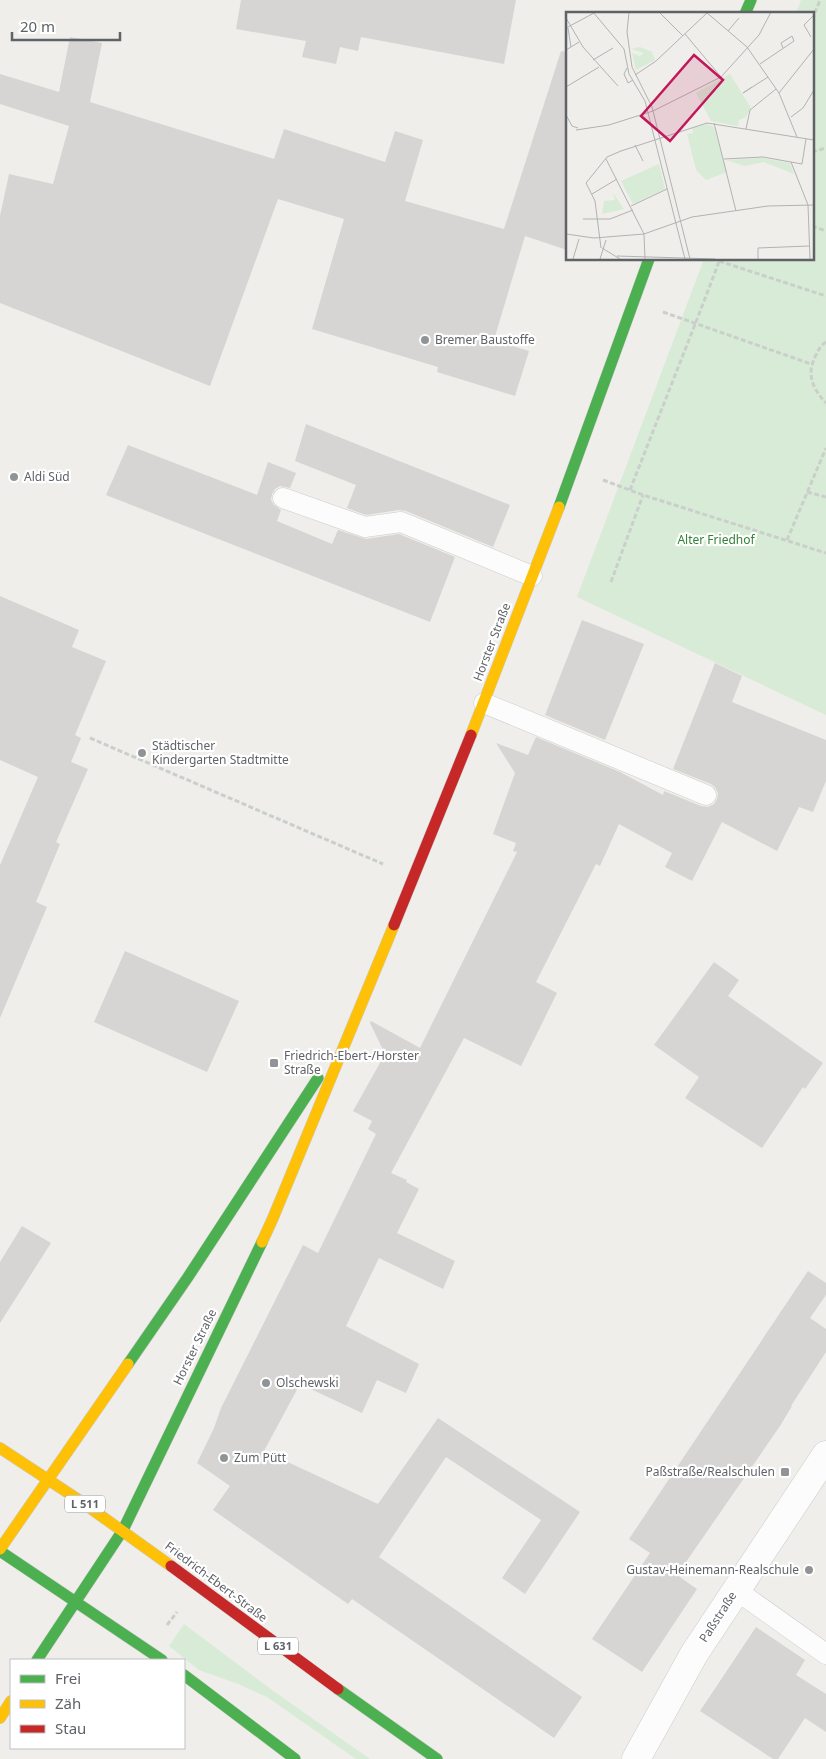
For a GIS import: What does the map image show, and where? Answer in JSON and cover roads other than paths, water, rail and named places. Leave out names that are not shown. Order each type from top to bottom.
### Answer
[{"type":"main road","points":[[746,12],[751,0]]},
{"type":"main road","name":"Horster Straße","points":[[38,1659],[123,1530],[273,1218],[484,703],[574,469],[649,260]]},
{"type":"main road","name":"Horster Straße","points":[[0,1550],[193,1268],[311,1087],[350,1031]]},
{"type":"main road","name":"Friedrich-Ebert-Straße","points":[[0,1448],[48,1478],[123,1530],[309,1669],[437,1759]]},
{"type":"main road","points":[[0,1550],[160,1659]]},
{"type":"main road","points":[[185,1676],[295,1759]]},
{"type":"main road","points":[[0,1718],[10,1703]]},
{"type":"street","name":"Paßstraße","points":[[636,1759],[694,1654],[826,1455]]},
{"type":"lane","points":[[283,498],[365,527],[401,522],[532,576]]},
{"type":"lane","points":[[484,703],[706,795]]},
{"type":"lane","points":[[736,1590],[826,1654]]},
{"type":"place","name":"Bremer Baustoffe","points":[[425,340]]},
{"type":"place","name":"Aldi Süd","points":[[14,477]]},
{"type":"place","name":"Städtischer Kindergarten Stadtmitte","points":[[142,753]]},
{"type":"place","name":"Friedrich-Ebert-/Horster Straße","points":[[274,1063]]},
{"type":"place","name":"Olschewski","points":[[266,1383]]},
{"type":"place","name":"Zum Pütt","points":[[224,1458]]},
{"type":"place","name":"Paßstraße/Realschulen","points":[[785,1472]]},
{"type":"place","name":"Gustav-Heinemann-Realschule","points":[[809,1570]]},
{"type":"park label","name":"Alter Friedhof","points":[[716,540]]}]
